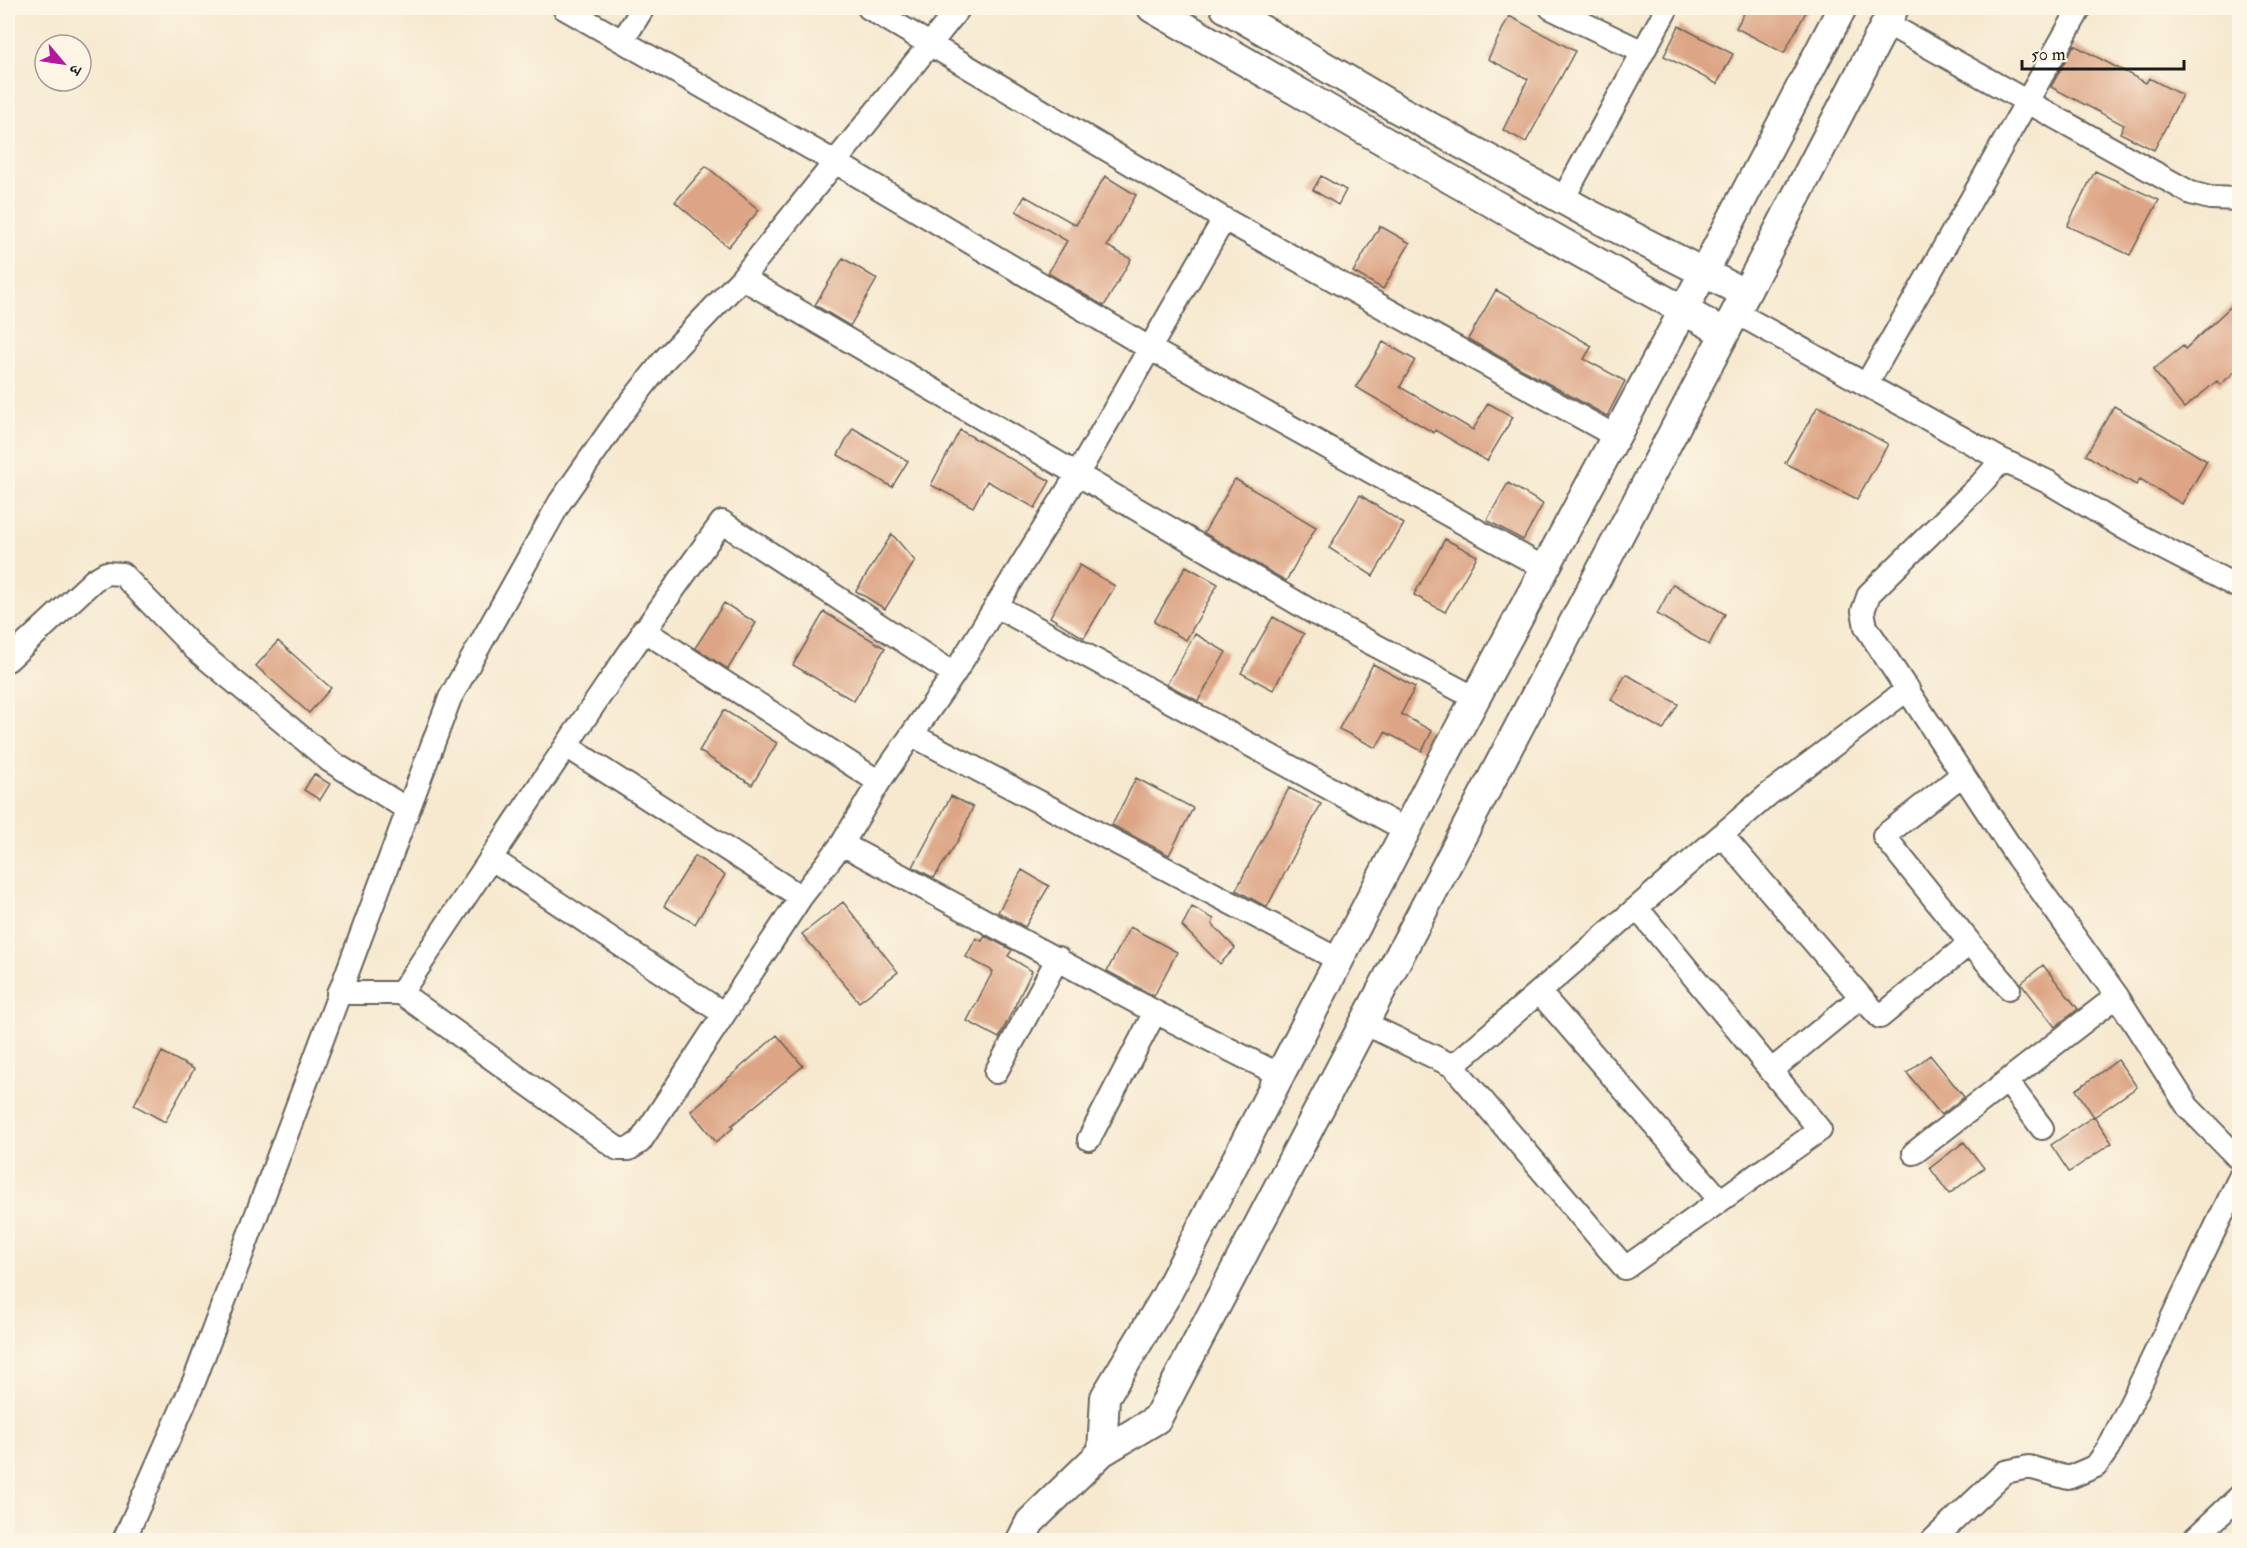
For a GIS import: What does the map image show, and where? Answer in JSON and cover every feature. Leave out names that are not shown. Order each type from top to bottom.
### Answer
[{"type":"street","points":[[564,8],[835,162],[1149,348],[1544,568]]},
{"type":"street","points":[[623,40],[643,8]]},
{"type":"street","points":[[869,8],[1224,219],[1615,436]]},
{"type":"street","points":[[124,1540],[195,1379],[450,698],[560,502],[623,412],[664,360],[742,278],[959,8]]},
{"type":"street","points":[[1152,8],[1320,102],[1489,202],[1682,309],[1735,313]]},
{"type":"street","points":[[1225,8],[1394,107],[1563,199],[1704,272],[1735,313],[2002,460],[2048,482],[2128,530],[2240,588]]},
{"type":"street","points":[[1551,8],[1643,52]]},
{"type":"street","points":[[1563,199],[1667,8]]},
{"type":"street","points":[[1101,1452],[1106,1397],[1166,1296],[1406,830],[1842,8]]},
{"type":"street","points":[[1866,385],[2080,8]]},
{"type":"street","points":[[1021,1540],[1030,1522],[1101,1452],[1157,1419],[1890,15],[2027,102],[2191,193],[2210,198],[2240,199]]},
{"type":"street","points":[[338,993],[401,993],[618,1149],[629,1149],[640,1142],[801,897],[842,844],[879,782],[914,735],[954,674],[1077,475],[1224,219]]},
{"type":"street","points":[[742,278],[1316,614],[1476,698]]},
{"type":"street","points":[[2002,460],[1869,594],[1863,610],[1866,627],[2017,857],[2117,996],[2188,1107],[2240,1160]]},
{"type":"street","points":[[401,993],[568,747],[643,630],[722,522],[954,674]]},
{"type":"street","points":[[8,660],[94,580],[106,573],[122,574],[204,657],[330,760],[407,809]]},
{"type":"street","points":[[996,606],[1406,830]]},
{"type":"street","points":[[643,630],[879,782]]},
{"type":"street","points":[[1453,1066],[1769,794],[1908,689]]},
{"type":"street","points":[[914,735],[1339,960]]},
{"type":"street","points":[[568,747],[801,897]]},
{"type":"street","points":[[1963,774],[1884,836],[2009,988]]},
{"type":"street","points":[[1722,835],[1861,998],[1880,1017],[1970,943]]},
{"type":"street","points":[[842,844],[1155,1012],[1280,1074]]},
{"type":"street","points":[[492,859],[724,1014]]},
{"type":"street","points":[[1364,1023],[1453,1066],[1625,1268],[1820,1130],[1637,908]]},
{"type":"street","points":[[996,1072],[1058,958]]},
{"type":"street","points":[[1539,992],[1720,1200]]},
{"type":"street","points":[[1914,1153],[2117,996]]},
{"type":"street","points":[[1771,1071],[1861,998]]},
{"type":"street","points":[[1089,1139],[1155,1012]]},
{"type":"street","points":[[2007,1081],[2042,1128]]},
{"type":"street","points":[[1933,1540],[2005,1472],[2029,1467],[2068,1478],[2096,1466],[2124,1418],[2240,1177]]},
{"type":"street","points":[[2193,1540],[2240,1496]]},
{"type":"building","points":[[1747,8],[1808,8],[1784,53],[1736,28]]},
{"type":"building","points":[[1509,16],[1575,51],[1526,142],[1503,130],[1528,79],[1488,59]]},
{"type":"building","points":[[1679,26],[1733,54],[1717,84],[1664,56]]},
{"type":"building","points":[[2074,45],[2146,83],[2149,78],[2182,95],[2154,150],[2120,133],[2124,125],[2051,87]]},
{"type":"building","points":[[706,166],[759,210],[728,247],[675,202]]},
{"type":"building","points":[[2095,171],[2159,200],[2130,255],[2067,226]]},
{"type":"building","points":[[1105,176],[1136,195],[1107,246],[1131,259],[1104,306],[1048,273],[1067,241],[1016,211],[1025,196],[1076,225]]},
{"type":"building","points":[[1321,176],[1346,190],[1338,205],[1313,190]]},
{"type":"building","points":[[1380,226],[1410,243],[1383,289],[1353,272]]},
{"type":"building","points":[[843,258],[877,279],[850,326],[815,305]]},
{"type":"building","points":[[1496,290],[1592,346],[1584,359],[1625,381],[1607,416],[1468,339]]},
{"type":"building","points":[[2240,298],[2240,367],[2220,385],[2217,381],[2184,408],[2153,370],[2183,346],[2185,349]]},
{"type":"building","points":[[1383,342],[1415,360],[1400,387],[1473,430],[1488,403],[1513,417],[1487,461],[1356,387]]},
{"type":"building","points":[[1818,406],[1888,444],[1857,499],[1785,463]]},
{"type":"building","points":[[2114,406],[2207,461],[2182,504],[2140,479],[2136,485],[2086,455]]},
{"type":"building","points":[[853,428],[908,461],[892,487],[838,455]]},
{"type":"building","points":[[960,430],[1050,481],[1035,508],[987,481],[973,507],[931,485]]},
{"type":"building","points":[[1235,479],[1316,527],[1286,581],[1204,533]]},
{"type":"building","points":[[1508,483],[1543,504],[1523,540],[1487,520]]},
{"type":"building","points":[[1360,495],[1404,524],[1373,576],[1329,548]]},
{"type":"building","points":[[892,534],[915,561],[885,609],[856,591]]},
{"type":"building","points":[[1445,539],[1477,556],[1445,612],[1414,595]]},
{"type":"building","points":[[1080,565],[1115,586],[1084,638],[1050,617]]},
{"type":"building","points":[[1186,566],[1218,584],[1186,640],[1154,622]]},
{"type":"building","points":[[1673,584],[1725,614],[1709,645],[1657,614]]},
{"type":"building","points":[[724,603],[756,623],[728,669],[695,648]]},
{"type":"building","points":[[824,612],[885,648],[854,701],[793,665]]},
{"type":"building","points":[[1273,617],[1304,634],[1273,690],[1241,673]]},
{"type":"building","points":[[1195,634],[1226,652],[1198,701],[1167,684]]},
{"type":"building","points":[[278,641],[331,688],[309,713],[256,666]]},
{"type":"building","points":[[1373,664],[1415,687],[1401,714],[1432,731],[1422,751],[1385,732],[1376,748],[1339,729]]},
{"type":"building","points":[[1626,674],[1678,704],[1663,730],[1611,700]]},
{"type":"building","points":[[724,710],[777,743],[752,785],[699,751]]},
{"type":"building","points":[[314,774],[330,784],[320,800],[304,790]]},
{"type":"building","points":[[1136,778],[1193,808],[1169,855],[1112,825]]},
{"type":"building","points":[[1289,788],[1321,804],[1267,907],[1236,890]]},
{"type":"building","points":[[951,796],[973,807],[959,839],[934,878],[913,867]]},
{"type":"building","points":[[695,856],[725,875],[695,924],[664,906]]},
{"type":"building","points":[[1022,870],[1049,886],[1025,927],[998,912]]},
{"type":"building","points":[[843,902],[898,972],[859,1002],[802,934]]},
{"type":"building","points":[[1192,907],[1214,919],[1212,924],[1235,948],[1220,964],[1182,926]]},
{"type":"building","points":[[1130,927],[1177,952],[1154,996],[1107,971]]},
{"type":"building","points":[[985,936],[1012,950],[1008,956],[1032,971],[999,1038],[967,1021],[993,971],[966,957],[976,938],[982,941]]},
{"type":"building","points":[[2043,965],[2078,1009],[2055,1027],[2021,983]]},
{"type":"building","points":[[777,1035],[803,1066],[731,1126],[733,1128],[716,1142],[691,1111]]},
{"type":"building","points":[[162,1052],[194,1069],[165,1122],[134,1105]]},
{"type":"building","points":[[1930,1055],[1964,1097],[1941,1115],[1907,1073]]},
{"type":"building","points":[[2118,1060],[2137,1087],[2094,1117],[2076,1090]]},
{"type":"building","points":[[2094,1116],[2112,1143],[2069,1172],[2051,1145]]},
{"type":"building","points":[[1964,1142],[1984,1168],[1949,1194],[1930,1168]]}]
